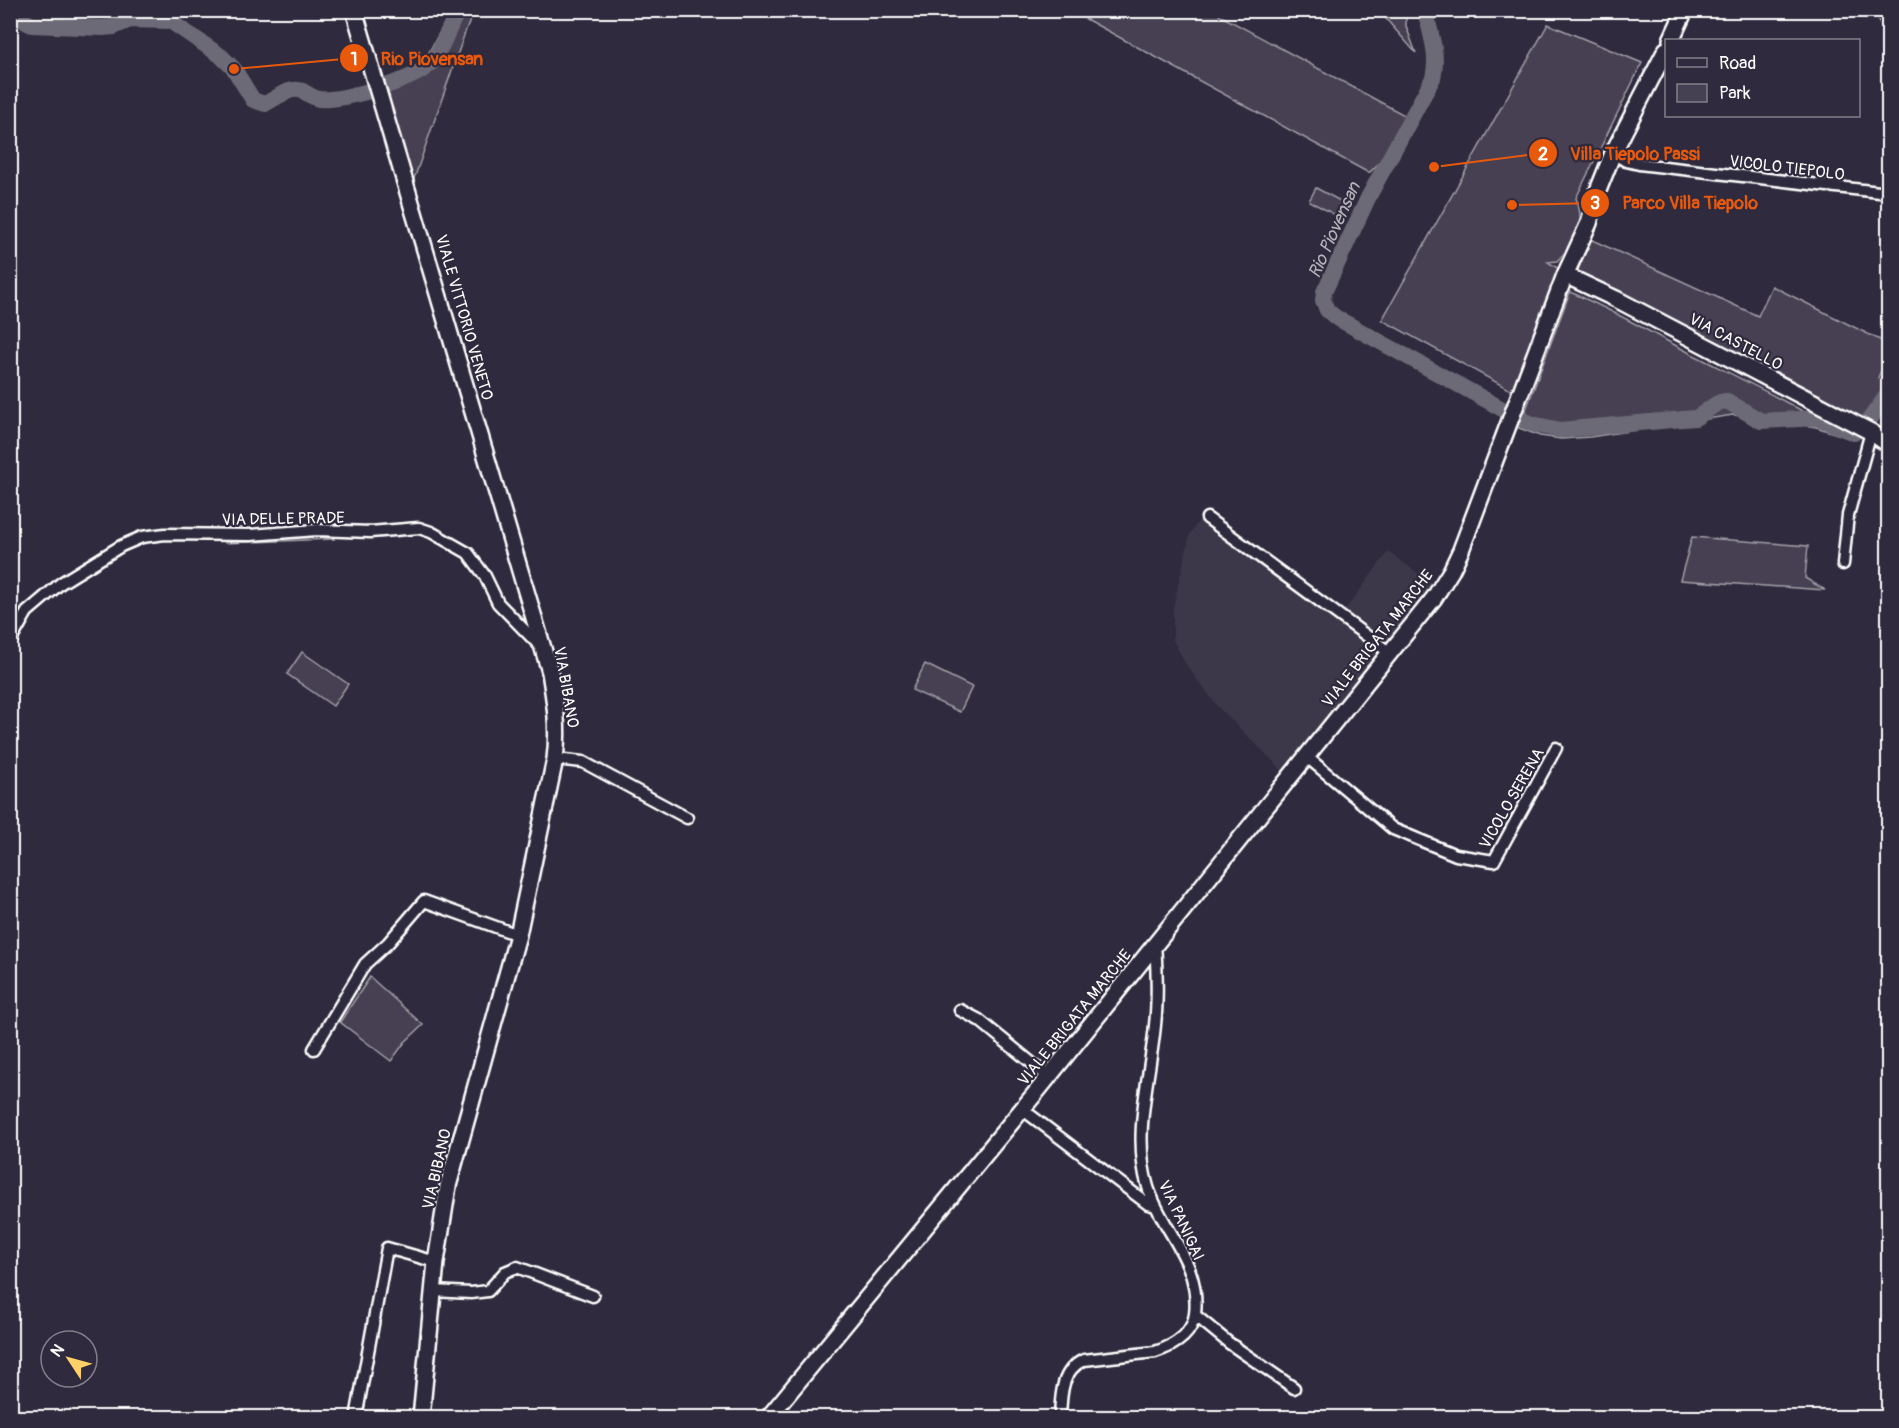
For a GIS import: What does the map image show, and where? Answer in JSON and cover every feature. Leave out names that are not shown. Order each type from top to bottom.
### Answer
[{"type":"street","points":[[1671,39],[1685,10]]},
{"type":"street","name":"VIALE VITTORIO VENETO","points":[[360,14],[377,86],[515,552]]},
{"type":"street","name":"VIALE BRIGATA MARCHE","points":[[768,1418],[1049,1077],[1434,598],[1451,571],[1565,275],[1589,223],[1597,193],[1613,153],[1665,52]]},
{"type":"street","name":"VICOLO TIEPOLO","points":[[1613,153],[1626,161],[1640,164],[1888,193]]},
{"type":"street","name":"VIA CASTELLO","points":[[1565,275],[1616,299],[1845,419],[1888,444]]},
{"type":"street","points":[[1843,564],[1848,515],[1869,432]]},
{"type":"street","points":[[1207,518],[1390,653]]},
{"type":"street","name":"VIA DELLE PRADE","points":[[10,642],[27,612],[61,583],[121,546],[142,537],[165,534],[250,535],[317,530],[369,532],[419,528],[431,532],[468,553],[485,576],[498,603],[543,648]]},
{"type":"street","name":"VIA BIBANO","points":[[421,1418],[436,1262],[448,1186],[518,935],[558,736],[550,672],[515,552]]},
{"type":"street","name":"VICOLO SERENA","points":[[1306,757],[1393,829],[1456,855],[1494,861],[1556,748]]},
{"type":"street","points":[[555,759],[584,762],[687,818]]},
{"type":"street","points":[[314,1048],[365,964],[388,944],[424,901],[518,935]]},
{"type":"street","name":"VIA PANIGAI","points":[[1155,943],[1158,981],[1155,1025],[1143,1118],[1144,1169],[1152,1197],[1187,1263],[1194,1291],[1195,1315]]},
{"type":"street","points":[[960,1010],[979,1020],[1049,1077]]},
{"type":"street","name":"VIALE BRIGATA MARCHE","points":[[1022,1110],[1152,1205]]},
{"type":"street","points":[[356,1418],[387,1248],[436,1262]]},
{"type":"street","points":[[433,1291],[471,1293],[488,1291],[505,1272],[517,1267],[592,1296]]},
{"type":"street","points":[[1060,1418],[1064,1381],[1077,1363],[1084,1360],[1155,1352],[1174,1345],[1188,1331],[1195,1315],[1229,1343],[1294,1388]]},
{"type":"shaded area","points":[[1205,511],[1342,614],[1388,552],[1435,585],[1285,773],[1218,707],[1186,665],[1173,640],[1173,607],[1190,534]]},
{"type":"green space","points":[[451,11],[475,11],[467,27],[413,182],[380,81],[412,70],[423,63]]},
{"type":"green space","points":[[1071,11],[1212,11],[1408,117],[1381,161],[1369,173]]},
{"type":"green space","points":[[1379,11],[1406,11],[1406,26],[1416,53]]},
{"type":"green space","points":[[1876,11],[1888,11],[1888,59],[1885,32]]},
{"type":"green space","points":[[1548,24],[1642,63],[1576,198],[1580,216],[1578,232],[1570,247],[1557,261],[1548,262],[1559,269],[1514,392],[1382,320]]},
{"type":"green space","points":[[1316,188],[1346,204],[1339,217],[1309,201]]},
{"type":"green space","points":[[1590,239],[1758,316],[1772,286],[1888,344],[1888,353],[1878,378],[1888,383],[1888,404],[1870,433],[1574,280]]},
{"type":"green space","points":[[1570,292],[1617,314],[1855,440],[1816,427],[1733,415],[1590,437],[1561,439],[1540,436],[1519,428]]},
{"type":"green space","points":[[286,533],[335,539],[225,543],[224,538]]},
{"type":"green space","points":[[1692,537],[1808,546],[1805,578],[1825,590],[1680,580]]},
{"type":"green space","points":[[302,652],[348,684],[333,706],[287,674]]},
{"type":"green space","points":[[925,664],[972,687],[960,712],[912,690]]},
{"type":"green space","points":[[370,977],[423,1025],[405,1042],[391,1061],[340,1022]]},
{"type":"waterway","name":"Rio Piovensan","points":[[15,10],[32,25],[102,28],[114,27],[130,20],[170,21],[221,56],[234,69],[253,100],[265,104],[293,90],[303,91],[317,98],[329,99],[378,88],[411,76],[423,70],[435,58],[458,10]]},
{"type":"waterway","name":"Rio Piovensan","points":[[1425,10],[1434,52],[1433,78],[1369,196],[1324,292],[1323,300],[1327,310],[1335,317],[1506,411]]},
{"type":"waterway","points":[[1885,10],[1888,25]]},
{"type":"waterway","name":"Rio Piovensan","points":[[1515,416],[1532,424],[1560,430],[1695,418],[1718,403],[1727,401],[1761,421],[1818,418],[1854,433],[1866,424],[1888,394]]},
{"type":"place","name":"Rio Piovensan","points":[[234,69]]},
{"type":"place","name":"Villa Tiepolo Passi","points":[[1434,167]]},
{"type":"place","name":"Parco Villa Tiepolo","points":[[1512,205]]}]
